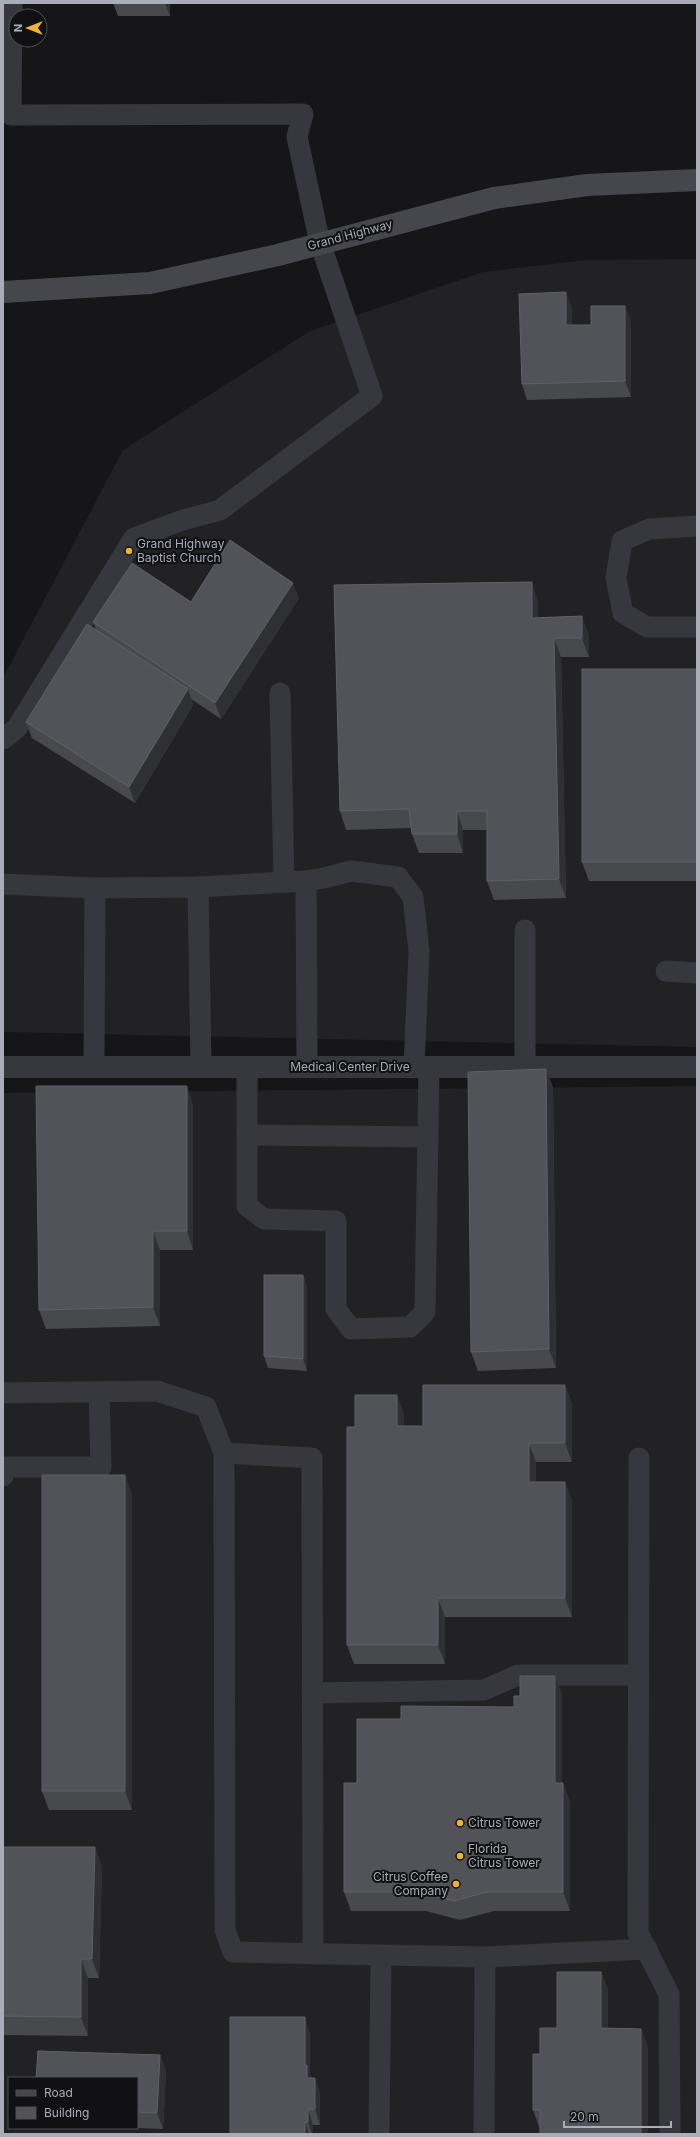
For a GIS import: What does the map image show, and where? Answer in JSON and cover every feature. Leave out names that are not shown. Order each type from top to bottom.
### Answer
[{"type":"street","name":"Grand Highway","points":[[3,292],[150,283],[278,255],[494,198],[588,185],[697,180]]},
{"type":"street","name":"Medical Center Drive","points":[[3,1067],[697,1067]]},
{"type":"lane","points":[[3,738],[17,728],[134,538],[180,521],[220,510],[372,396],[320,243],[297,137],[303,114],[11,115],[12,3]]},
{"type":"lane","points":[[697,526],[649,530],[622,542],[616,578],[623,614],[647,626],[697,627]]},
{"type":"lane","points":[[280,693],[284,882]]},
{"type":"lane","points":[[3,884],[95,888],[198,887],[306,880],[324,878],[351,871],[398,877],[413,897],[418,952],[422,1067],[428,1137],[425,1312],[410,1327],[351,1329],[336,1309],[336,1221],[264,1219],[247,1206],[247,1067]]},
{"type":"lane","points":[[306,880],[307,1067]]},
{"type":"lane","points":[[198,887],[200,1067]]},
{"type":"lane","points":[[94,1067],[95,888]]},
{"type":"lane","points":[[525,1067],[526,930]]},
{"type":"lane","points":[[666,971],[697,973]]},
{"type":"lane","points":[[247,1135],[428,1137]]},
{"type":"lane","points":[[3,1393],[157,1391],[206,1407],[224,1453],[225,1930],[233,1952],[485,1957],[647,1949]]},
{"type":"lane","points":[[3,1476],[3,1467],[101,1467],[100,1392]]},
{"type":"lane","points":[[224,1453],[312,1458],[313,1954]]},
{"type":"lane","points":[[640,1458],[638,1933],[669,1994],[670,2134]]},
{"type":"lane","points":[[312,1693],[484,1690],[518,1675],[639,1675]]},
{"type":"lane","points":[[379,2134],[381,1955]]},
{"type":"lane","points":[[484,2134],[485,1957]]},
{"type":"shaded area","points":[[697,259],[697,1047],[3,1032],[3,678],[123,450],[310,331],[483,272],[587,260]]},
{"type":"shaded area","points":[[697,1086],[697,2134],[3,2134],[3,1093]]},
{"type":"building","points":[[566,292],[566,325],[591,325],[591,306],[625,306],[625,381],[522,384],[519,294]]},
{"type":"building","points":[[230,540],[293,583],[215,703],[93,622],[132,563],[191,602]]},
{"type":"building","points":[[532,582],[532,618],[582,616],[582,638],[554,638],[559,879],[487,881],[487,811],[457,811],[457,834],[412,834],[409,809],[340,811],[334,585]]},
{"type":"building","points":[[87,624],[188,689],[129,787],[26,722]]},
{"type":"building","points":[[582,669],[697,669],[697,862],[582,862]]},
{"type":"building","points":[[546,1069],[549,1349],[471,1352],[468,1072]]},
{"type":"building","points":[[36,1086],[187,1086],[187,1231],[153,1231],[153,1307],[39,1310]]},
{"type":"building","points":[[264,1275],[303,1275],[303,1359],[264,1356]]},
{"type":"building","points":[[423,1385],[565,1385],[565,1443],[529,1443],[529,1482],[565,1482],[565,1598],[438,1598],[438,1645],[347,1645],[347,1427],[355,1427],[355,1395],[397,1395],[397,1426],[423,1426]]},
{"type":"building","points":[[42,1475],[125,1475],[125,1791],[42,1791]]},
{"type":"building","name":"Florida Citrus Tower","points":[[520,1676],[555,1676],[555,1783],[563,1783],[563,1892],[487,1892],[454,1901],[419,1892],[344,1892],[344,1783],[357,1783],[357,1719],[401,1719],[401,1706],[514,1707],[514,1696],[520,1696]]},
{"type":"building","points":[[3,1847],[95,1847],[92,1959],[81,1959],[81,2017],[3,2016]]},
{"type":"building","points":[[557,1972],[601,1972],[601,2028],[641,2029],[641,2134],[540,2134],[540,2110],[533,2110],[533,2054],[540,2054],[540,2028],[557,2028]]},
{"type":"building","points":[[230,2017],[305,2017],[305,2065],[307,2065],[307,2078],[315,2078],[315,2109],[308,2109],[308,2122],[305,2122],[305,2134],[230,2134]]},
{"type":"building","points":[[38,2051],[160,2055],[157,2113],[138,2112],[138,2077],[36,2077]]},
{"type":"place","name":"Grand Highway Baptist Church","points":[[129,551]]},
{"type":"place","name":"Citrus Tower","points":[[460,1823]]},
{"type":"place","name":"Florida Citrus Tower","points":[[460,1856]]},
{"type":"place","name":"Citrus Coffee Company","points":[[456,1884]]}]
